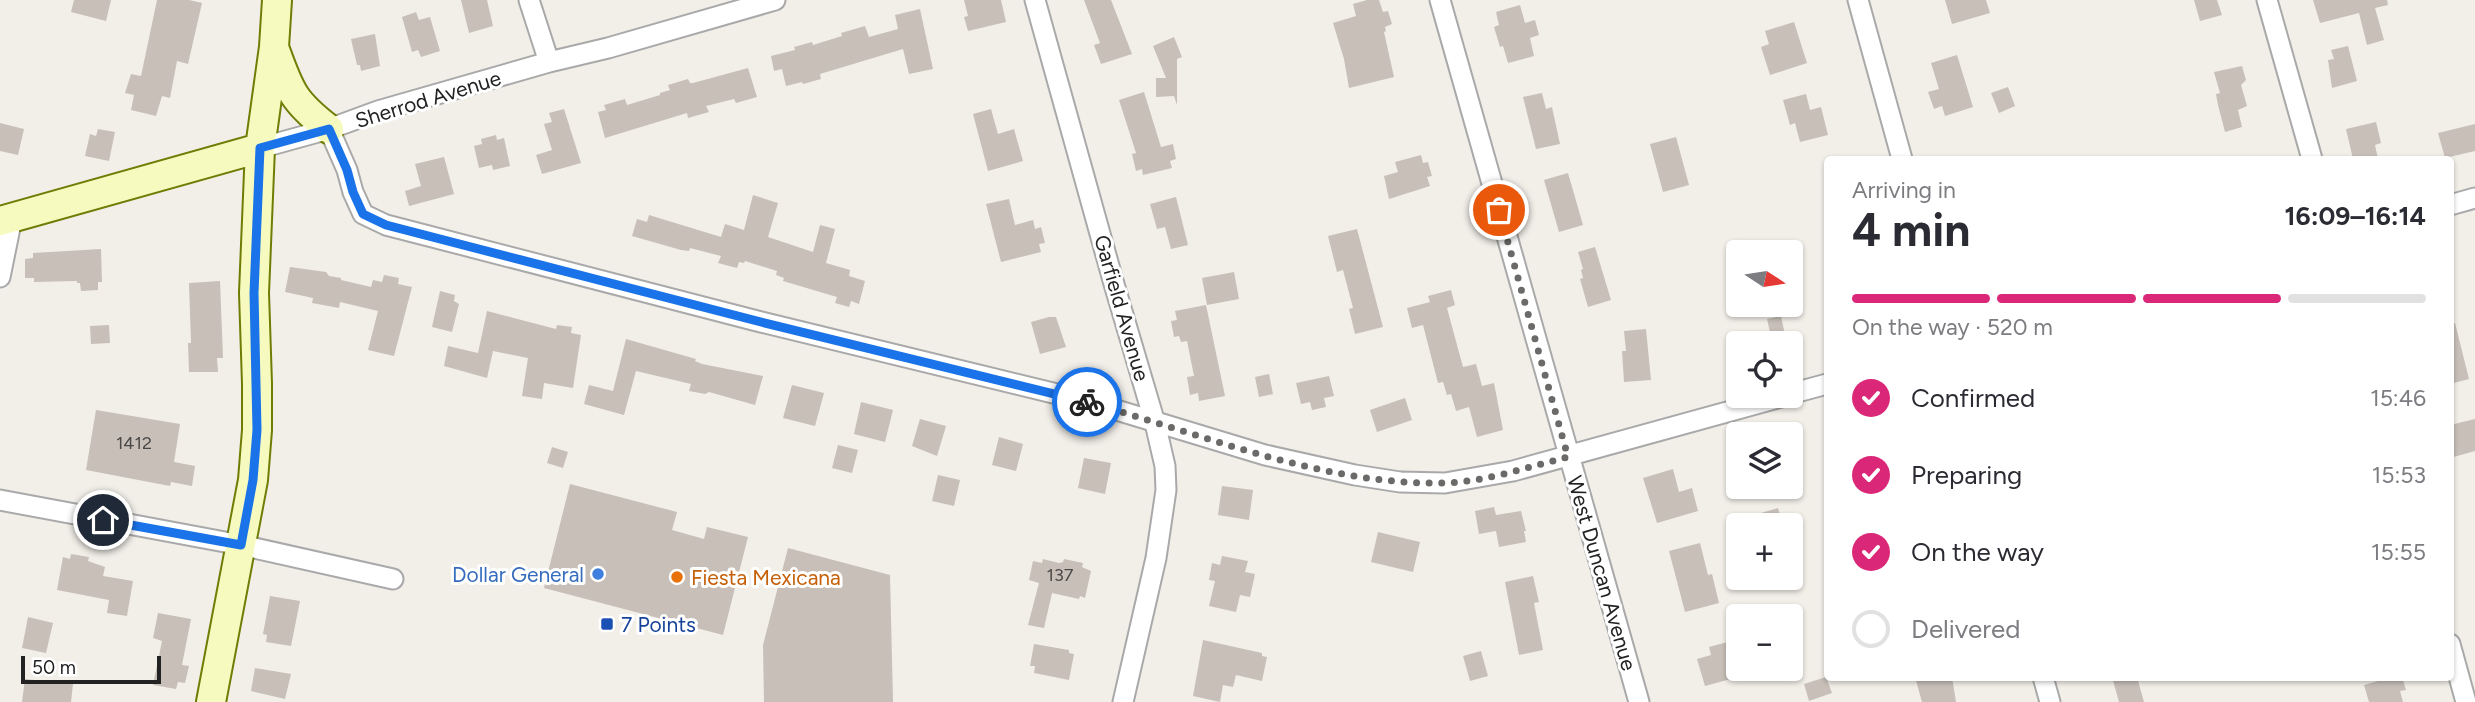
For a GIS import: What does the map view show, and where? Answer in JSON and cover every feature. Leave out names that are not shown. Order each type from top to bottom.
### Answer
[{"type":"main road","points":[[211,702],[253,480],[257,430],[254,293],[260,148],[274,47],[277,0]]},
{"type":"main road","points":[[274,47],[288,87],[303,109],[329,129]]},
{"type":"main road","name":"Sherrod Avenue","points":[[6,219],[260,148]]},
{"type":"street","points":[[529,0],[550,62]]},
{"type":"street","name":"Sherrod Avenue","points":[[260,148],[329,129],[377,111],[775,0]]},
{"type":"street","name":"Garfield Avenue","points":[[1035,0],[1165,466],[1166,490],[1156,558],[1123,702]]},
{"type":"street","name":"West Duncan Avenue","points":[[1440,0],[1639,702]]},
{"type":"street","points":[[1858,0],[1901,156]]},
{"type":"street","points":[[2267,0],[2311,156]]},
{"type":"street","points":[[329,129],[363,214],[386,225],[761,322],[1090,402],[1265,455],[1355,475],[1400,482],[1445,483],[1468,480],[1568,457],[1742,408]]},
{"type":"street","points":[[2454,204],[2475,198]]},
{"type":"street","points":[[0,277],[6,219]]},
{"type":"street","points":[[1803,391],[1824,385]]},
{"type":"street","points":[[0,500],[241,545],[393,579]]},
{"type":"street","points":[[2454,658],[2466,702]]},
{"type":"street","points":[[2044,681],[2050,702]]},
{"type":"building","points":[[74,0],[111,0],[106,21],[71,12]]},
{"type":"building","points":[[157,0],[189,0],[202,3],[188,64],[177,61],[170,98],[162,96],[156,116],[131,110],[134,95],[125,93],[131,74],[141,76]]},
{"type":"building","points":[[461,0],[487,0],[493,26],[469,33]]},
{"type":"building","points":[[964,0],[1001,0],[1006,22],[968,31],[964,17],[968,16]]},
{"type":"building","points":[[1084,0],[1111,0],[1132,54],[1101,64],[1094,45],[1100,43]]},
{"type":"building","points":[[1379,0],[1383,12],[1388,11],[1392,24],[1385,27],[1384,32],[1394,77],[1349,88],[1333,23],[1356,16],[1353,4]]},
{"type":"building","points":[[1945,0],[1986,0],[1990,13],[1952,24]]},
{"type":"building","points":[[2194,0],[2217,0],[2222,15],[2200,21]]},
{"type":"building","points":[[2313,0],[2387,0],[2388,5],[2375,8],[2384,40],[2367,45],[2359,13],[2320,23]]},
{"type":"building","points":[[1520,5],[1525,23],[1535,20],[1539,35],[1530,38],[1534,56],[1508,63],[1494,27],[1499,25],[1496,12]]},
{"type":"building","points":[[920,9],[933,69],[909,74],[903,49],[820,74],[821,79],[803,84],[802,82],[786,86],[782,69],[774,71],[771,56],[795,50],[794,47],[812,42],[813,45],[842,36],[841,33],[865,26],[869,37],[898,29],[895,15]]},
{"type":"building","points":[[416,12],[419,20],[430,17],[440,51],[421,57],[418,50],[412,52],[402,17]]},
{"type":"building","points":[[1794,22],[1807,63],[1770,75],[1761,47],[1769,44],[1765,31]]},
{"type":"building","points":[[375,34],[380,66],[361,71],[351,39]]},
{"type":"building","points":[[1174,37],[1182,57],[1177,59],[1177,105],[1174,96],[1156,97],[1156,78],[1166,78],[1153,46]]},
{"type":"building","points":[[2348,46],[2357,81],[2332,88],[2328,60],[2334,59],[2331,50]]},
{"type":"building","points":[[1957,55],[1973,107],[1945,116],[1942,106],[1934,109],[1928,92],[1939,89],[1931,63]]},
{"type":"building","points":[[2242,66],[2246,80],[2241,85],[2247,106],[2238,110],[2242,127],[2225,132],[2216,94],[2220,93],[2214,72]]},
{"type":"building","points":[[748,68],[757,97],[736,103],[734,99],[706,106],[709,112],[688,118],[687,113],[605,138],[598,112],[606,110],[604,105],[625,99],[627,105],[660,95],[670,90],[668,85],[688,79],[693,83]]},
{"type":"building","points":[[2008,87],[2015,106],[1999,113],[1991,93]]},
{"type":"building","points":[[1144,92],[1161,147],[1173,144],[1176,159],[1170,161],[1172,168],[1143,175],[1142,169],[1136,171],[1132,154],[1136,153],[1119,100]]},
{"type":"building","points":[[1542,93],[1546,109],[1552,107],[1560,144],[1536,149],[1523,97]]},
{"type":"building","points":[[1806,94],[1810,110],[1821,107],[1828,135],[1800,142],[1795,123],[1790,125],[1783,100]]},
{"type":"building","points":[[564,109],[581,163],[542,174],[536,155],[552,150],[544,124],[552,122],[549,113]]},
{"type":"building","points":[[991,109],[998,134],[1014,129],[1023,161],[988,171],[973,114]]},
{"type":"building","points":[[2376,122],[2381,143],[2375,145],[2377,156],[2352,156],[2346,129]]},
{"type":"building","points":[[0,123],[24,129],[18,155],[0,151]]},
{"type":"building","points":[[2475,124],[2475,151],[2444,156],[2438,133]]},
{"type":"building","points":[[98,129],[115,132],[109,161],[85,156],[90,134],[96,136]]},
{"type":"building","points":[[496,135],[497,140],[504,138],[510,166],[493,170],[492,165],[479,168],[474,146],[482,144],[481,139]]},
{"type":"building","points":[[1676,137],[1689,185],[1663,192],[1650,144]]},
{"type":"building","points":[[1421,155],[1423,163],[1428,162],[1432,176],[1427,177],[1430,186],[1389,199],[1384,176],[1398,172],[1395,162]]},
{"type":"building","points":[[444,157],[454,194],[409,206],[405,191],[421,186],[415,164]]},
{"type":"building","points":[[1568,173],[1583,225],[1559,232],[1544,180]]},
{"type":"building","points":[[753,195],[778,203],[768,237],[813,252],[820,225],[835,229],[826,263],[850,270],[849,276],[865,281],[859,304],[851,301],[849,307],[835,303],[837,297],[783,281],[784,278],[776,275],[777,271],[745,261],[739,262],[737,268],[718,263],[721,256],[690,248],[689,251],[681,250],[632,236],[637,219],[647,222],[649,215],[721,237],[725,224],[744,230]]},
{"type":"building","points":[[1176,197],[1188,245],[1171,249],[1165,227],[1157,229],[1150,204]]},
{"type":"building","points":[[1009,199],[1015,225],[1033,220],[1035,229],[1041,227],[1045,243],[1039,244],[1041,252],[1001,262],[986,204]]},
{"type":"building","points":[[1357,229],[1383,327],[1355,334],[1349,309],[1353,308],[1343,270],[1337,272],[1328,236]]},
{"type":"building","points":[[1595,247],[1611,300],[1588,307],[1580,279],[1583,278],[1583,269],[1578,252]]},
{"type":"building","points":[[101,249],[102,282],[98,282],[98,290],[81,291],[77,281],[34,282],[34,278],[25,278],[25,259],[33,258],[33,253]]},
{"type":"building","points":[[290,267],[326,272],[329,276],[341,280],[371,287],[373,280],[382,282],[384,275],[399,278],[398,284],[412,287],[394,356],[368,350],[378,311],[340,302],[339,308],[312,303],[313,298],[285,292]]},
{"type":"building","points":[[1234,272],[1239,299],[1207,305],[1202,278]]},
{"type":"building","points":[[220,281],[223,358],[217,358],[218,372],[189,372],[189,283]]},
{"type":"building","points":[[1451,290],[1455,305],[1447,308],[1463,367],[1476,364],[1482,386],[1494,383],[1503,430],[1477,437],[1469,407],[1456,411],[1451,394],[1447,395],[1443,382],[1438,383],[1423,325],[1412,328],[1407,308],[1430,302],[1428,296]]},
{"type":"building","points":[[440,291],[455,295],[454,301],[459,304],[452,332],[432,327]]},
{"type":"building","points":[[1206,305],[1225,396],[1199,401],[1198,393],[1190,395],[1187,377],[1194,376],[1187,341],[1181,342],[1179,336],[1174,337],[1171,321],[1177,320],[1175,311]]},
{"type":"building","points":[[487,311],[556,329],[557,325],[572,327],[571,333],[581,335],[573,388],[544,383],[542,399],[522,396],[528,358],[493,351],[487,378],[444,366],[448,346],[478,353]]},
{"type":"building","points":[[1056,317],[1066,347],[1040,354],[1031,322]]},
{"type":"building","points":[[1781,317],[1784,331],[1770,331],[1767,319]]},
{"type":"building","points":[[2454,323],[2469,379],[2454,383]]},
{"type":"building","points":[[109,325],[110,343],[91,344],[90,326]]},
{"type":"building","points":[[1646,329],[1651,380],[1624,382],[1624,331]]},
{"type":"building","points":[[626,339],[696,359],[695,361],[702,364],[763,376],[755,405],[709,392],[705,394],[689,391],[691,384],[636,371],[624,415],[584,404],[589,385],[613,391]]},
{"type":"building","points":[[1269,374],[1273,394],[1259,397],[1255,377]]},
{"type":"building","points":[[1329,376],[1334,396],[1324,398],[1326,407],[1312,410],[1310,402],[1301,404],[1296,383]]},
{"type":"building","points":[[792,385],[824,393],[815,426],[783,418]]},
{"type":"building","points":[[1405,398],[1412,420],[1377,432],[1370,410]]},
{"type":"building","points":[[861,402],[893,410],[885,442],[854,434]]},
{"type":"building","points":[[96,410],[180,424],[174,462],[195,466],[192,486],[171,482],[170,486],[86,470]]},
{"type":"building","points":[[920,419],[946,426],[937,456],[912,446]]},
{"type":"building","points":[[2475,419],[2475,451],[2454,457],[2454,424]]},
{"type":"building","points":[[999,437],[1023,444],[1016,471],[992,465]]},
{"type":"building","points":[[838,445],[858,450],[852,473],[832,468]]},
{"type":"building","points":[[552,447],[568,452],[563,468],[547,463]]},
{"type":"building","points":[[1084,458],[1111,463],[1105,494],[1078,488]]},
{"type":"building","points":[[1673,469],[1679,492],[1692,488],[1698,511],[1657,523],[1643,478]]},
{"type":"building","points":[[938,475],[960,480],[954,506],[932,501]]},
{"type":"building","points":[[570,484],[677,512],[672,530],[704,539],[707,527],[748,537],[723,635],[544,588]]},
{"type":"building","points":[[1222,486],[1253,490],[1249,520],[1218,515]]},
{"type":"building","points":[[1494,507],[1496,515],[1521,511],[1526,542],[1499,547],[1496,531],[1479,534],[1475,511]]},
{"type":"building","points":[[1778,508],[1779,513],[1761,513]]},
{"type":"building","points":[[1378,532],[1420,542],[1413,572],[1371,562]]},
{"type":"building","points":[[1700,543],[1719,603],[1685,612],[1669,551]]},
{"type":"building","points":[[788,548],[890,575],[893,702],[764,702],[763,645]]},
{"type":"building","points":[[71,554],[89,557],[88,561],[105,567],[103,576],[133,581],[127,616],[107,613],[109,600],[57,590],[63,557],[70,559]]},
{"type":"building","points":[[1222,556],[1248,561],[1245,572],[1255,574],[1250,597],[1240,595],[1236,612],[1209,606],[1215,581],[1209,580],[1212,563],[1220,565]]},
{"type":"building","points":[[1043,559],[1059,563],[1064,559],[1083,563],[1082,567],[1091,571],[1085,598],[1052,593],[1044,628],[1028,625],[1039,583],[1029,580],[1033,561],[1042,563]]},
{"type":"building","points":[[1533,576],[1539,602],[1534,603],[1543,650],[1519,655],[1505,582]]},
{"type":"building","points":[[270,596],[300,601],[291,646],[266,642],[267,635],[263,634]]},
{"type":"building","points":[[158,613],[191,619],[182,665],[189,666],[185,683],[178,682],[176,689],[153,685],[162,641],[153,638]]},
{"type":"building","points":[[28,617],[53,623],[46,653],[22,648]]},
{"type":"building","points":[[1203,640],[1262,653],[1262,656],[1267,657],[1262,681],[1236,675],[1233,687],[1223,685],[1220,702],[1193,696]]},
{"type":"building","points":[[1726,642],[1726,680],[1705,686],[1697,659],[1711,655],[1709,647]]},
{"type":"building","points":[[1034,644],[1069,650],[1069,653],[1074,654],[1069,680],[1034,673],[1035,666],[1030,666]]},
{"type":"building","points":[[1481,651],[1488,676],[1470,681],[1463,656]]},
{"type":"building","points":[[255,668],[291,674],[285,699],[251,691]]},
{"type":"building","points":[[1824,678],[1832,693],[1809,701],[1804,684]]},
{"type":"building","points":[[25,679],[73,684],[71,702],[22,702]]},
{"type":"building","points":[[1916,681],[1953,681],[1956,702],[1922,702]]},
{"type":"building","points":[[2113,681],[2138,681],[2144,702],[2119,702]]},
{"type":"building","points":[[2378,681],[2403,681],[2406,690],[2400,691],[2403,702],[2369,702],[2364,685]]},
{"type":"way so far","points":[[1087,402],[1265,455],[1400,482],[1445,483],[1468,480],[1568,457],[1499,210]]},
{"type":"place","name":"Dollar General","points":[[598,574]]},
{"type":"place","name":"Fiesta Mexicana","points":[[677,577]]},
{"type":"place","name":"7 Points","points":[[607,624]]},
{"type":"route","points":[[103,520],[241,545],[253,480],[257,430],[254,293],[260,148],[329,129],[363,214],[386,225],[761,322],[1087,402]]}]
